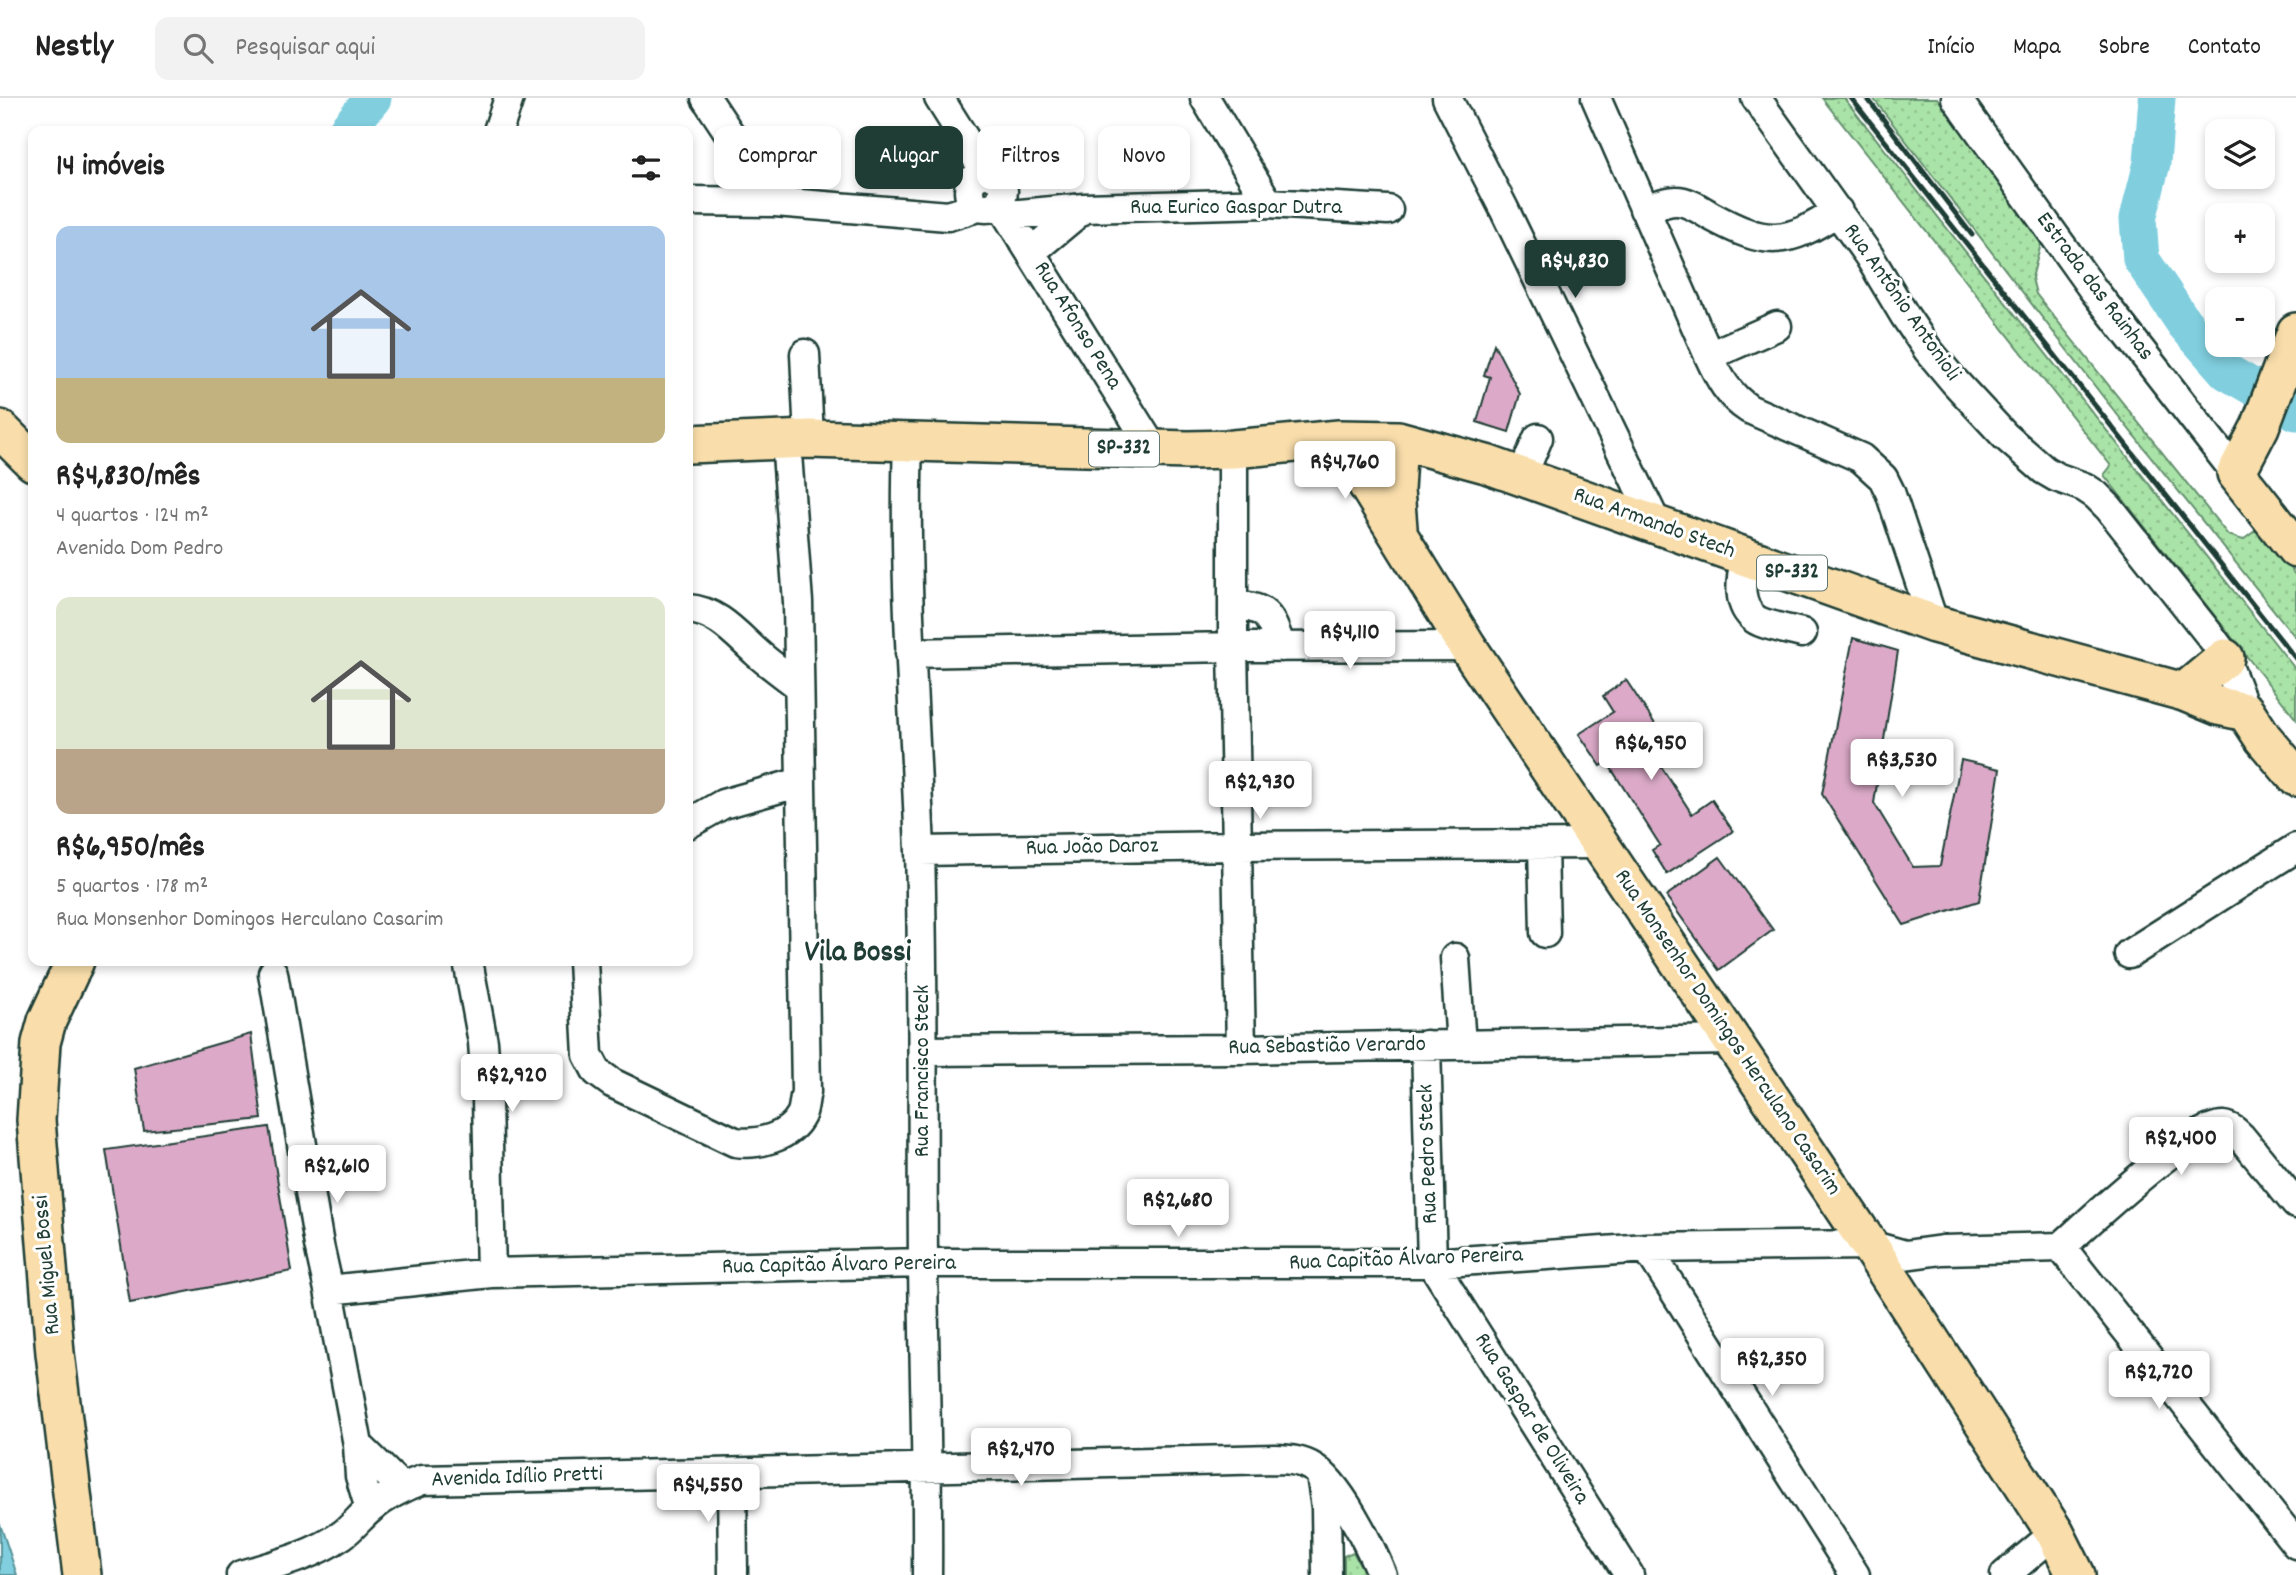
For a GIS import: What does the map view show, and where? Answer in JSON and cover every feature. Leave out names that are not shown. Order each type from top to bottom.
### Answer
[{"type":"main road","points":[[2296,332],[2260,426],[2236,473],[2296,549]]},
{"type":"main road","points":[[0,429],[28,458]]},
{"type":"main road","name":"SP-332","points":[[693,444],[797,439],[1154,450],[1233,449],[1339,439]]},
{"type":"main road","name":"Rua Armando Stech","points":[[1339,439],[1398,440],[1486,464],[1934,624],[2184,692],[2218,706],[2246,712]]},
{"type":"main road","name":"Rua Monsenhor Domingos Herculano Casarim","points":[[1339,439],[1467,646],[1869,1245],[2055,1533],[2076,1575]]},
{"type":"main road","name":"Rua Monsenhor Domingos Herculano Casarim","points":[[1398,440],[1395,490],[1398,533]]},
{"type":"main road","points":[[2184,692],[2225,658]]},
{"type":"main road","points":[[2246,712],[2263,738],[2296,777]]},
{"type":"main road","name":"Rua Miguel Bossi","points":[[73,966],[47,1021],[41,1043],[36,1120],[55,1353],[82,1575]]},
{"type":"street","points":[[500,126],[509,98]]},
{"type":"street","points":[[706,98],[775,202]]},
{"type":"street","name":"Rua Afonso Pena","points":[[939,98],[988,197],[1031,252],[1154,450]]},
{"type":"street","points":[[1205,98],[1268,203]]},
{"type":"street","points":[[1447,98],[1657,525]]},
{"type":"street","points":[[1596,98],[1709,356],[1734,400],[1861,458],[1883,478],[1891,492],[1934,624]]},
{"type":"street","name":"Rua Antônio Antonioli","points":[[1756,98],[1838,211],[1905,316],[1954,382],[2027,456],[2056,477],[2084,487],[2109,508],[2212,638],[2225,658],[2246,712]]},
{"type":"street","name":"Estrada das Rainhas","points":[[1956,98],[2092,288],[2236,473]]},
{"type":"street","name":"Rua Eurico Gaspar Dutra","points":[[693,201],[775,202],[948,216],[988,197],[1084,208],[1268,203],[1388,210]]},
{"type":"street","points":[[1644,209],[1676,201],[1689,204],[1736,229],[1755,236],[1773,238],[1810,229],[1838,211]]},
{"type":"street","points":[[1031,252],[1084,208]]},
{"type":"street","points":[[1709,356],[1777,326]]},
{"type":"street","points":[[583,966],[589,1055],[597,1072],[612,1083],[735,1142],[751,1144],[768,1140],[789,1128],[800,1115],[806,1092],[797,439],[805,354]]},
{"type":"street","points":[[1522,476],[1538,438]]},
{"type":"street","name":"Rua Francisco Steck","points":[[908,442],[910,653],[920,851],[924,1051],[923,1263],[928,1466],[927,1575]]},
{"type":"street","points":[[1233,449],[1233,647],[1241,1049]]},
{"type":"street","points":[[1745,556],[1740,590],[1745,606],[1755,619],[1802,633]]},
{"type":"street","points":[[1233,606],[1250,606],[1261,610],[1274,628],[1281,647]]},
{"type":"street","points":[[693,609],[700,610],[729,626],[757,653],[799,686]]},
{"type":"street","points":[[910,653],[1467,646]]},
{"type":"street","points":[[693,821],[723,804],[801,782]]},
{"type":"street","name":"Rua João Daroz","points":[[920,851],[1601,844]]},
{"type":"street","points":[[1543,845],[1545,933]]},
{"type":"street","points":[[2129,954],[2296,848]]},
{"type":"street","points":[[1455,958],[1461,1045]]},
{"type":"street","points":[[469,966],[483,1042],[491,1273]]},
{"type":"street","points":[[274,972],[319,1245],[330,1290],[358,1445],[360,1476],[370,1509]]},
{"type":"street","name":"Rua Sebastião Verardo","points":[[924,1051],[1241,1049],[1730,1040]]},
{"type":"street","name":"Rua Pedro Steck","points":[[1426,1045],[1432,1263]]},
{"type":"street","points":[[2296,1204],[2232,1128],[2211,1128],[2179,1147],[2061,1247],[2296,1544]]},
{"type":"street","name":"Rua Capitão Álvaro Pereira","points":[[330,1290],[491,1273],[923,1263],[1432,1263],[1647,1248],[1869,1245],[1905,1255],[1968,1249],[2061,1247]]},
{"type":"street","points":[[1647,1248],[1855,1575]]},
{"type":"street","name":"Rua Gaspar de Oliveira","points":[[1432,1263],[1629,1575]]},
{"type":"street","points":[[358,1445],[402,1488]]},
{"type":"street","name":"Avenida Idílio Pretti","points":[[241,1575],[290,1560],[326,1544],[343,1534],[370,1509],[402,1488],[422,1480],[1275,1459],[1303,1462],[1321,1473]]},
{"type":"street","points":[[732,1473],[733,1575]]},
{"type":"street","points":[[1321,1473],[1362,1532],[1382,1575]]},
{"type":"street","points":[[1321,1473],[1326,1507],[1326,1575]]},
{"type":"street","points":[[1326,1542],[1343,1531],[1362,1532]]},
{"type":"street","points":[[2005,1575],[2055,1533]]},
{"type":"green space","points":[[1822,98],[1844,98],[2296,670],[2296,719],[2104,475],[2111,466]]},
{"type":"green space","points":[[1873,98],[1937,98],[2042,240],[2032,278],[2036,294],[2228,535],[2243,540],[2259,528],[2296,576],[2296,638],[2104,398]]},
{"type":"green space","points":[[1353,1552],[1366,1575],[1344,1575],[1344,1556]]},
{"type":"water","points":[[0,1524],[17,1575],[0,1575]]},
{"type":"building","points":[[1494,344],[1520,394],[1509,432],[1477,422],[1490,377],[1484,375]]},
{"type":"building","points":[[1853,638],[1898,651],[1874,803],[1913,867],[1940,866],[1961,760],[2000,769],[1979,901],[1904,925],[1822,794]]},
{"type":"building","points":[[1626,680],[1655,724],[1640,734],[1692,814],[1712,800],[1733,831],[1667,874],[1652,850],[1660,845],[1607,762],[1601,766],[1579,734],[1613,712],[1603,696]]},
{"type":"building","points":[[1720,857],[1773,930],[1719,970],[1666,896]]},
{"type":"building","points":[[251,1034],[262,1119],[144,1131],[134,1068]]},
{"type":"building","points":[[269,1127],[292,1271],[130,1303],[106,1150]]},
{"type":"waterway","points":[[350,126],[373,98]]},
{"type":"waterway","points":[[2157,98],[2152,163],[2138,219],[2141,259],[2184,323],[2227,372],[2296,412]]},
{"type":"railway","points":[[1851,98],[2296,659]]},
{"type":"railway","points":[[1867,98],[1972,235]]},
{"type":"district","name":"Vila Bossi","points":[[858,954]]}]
